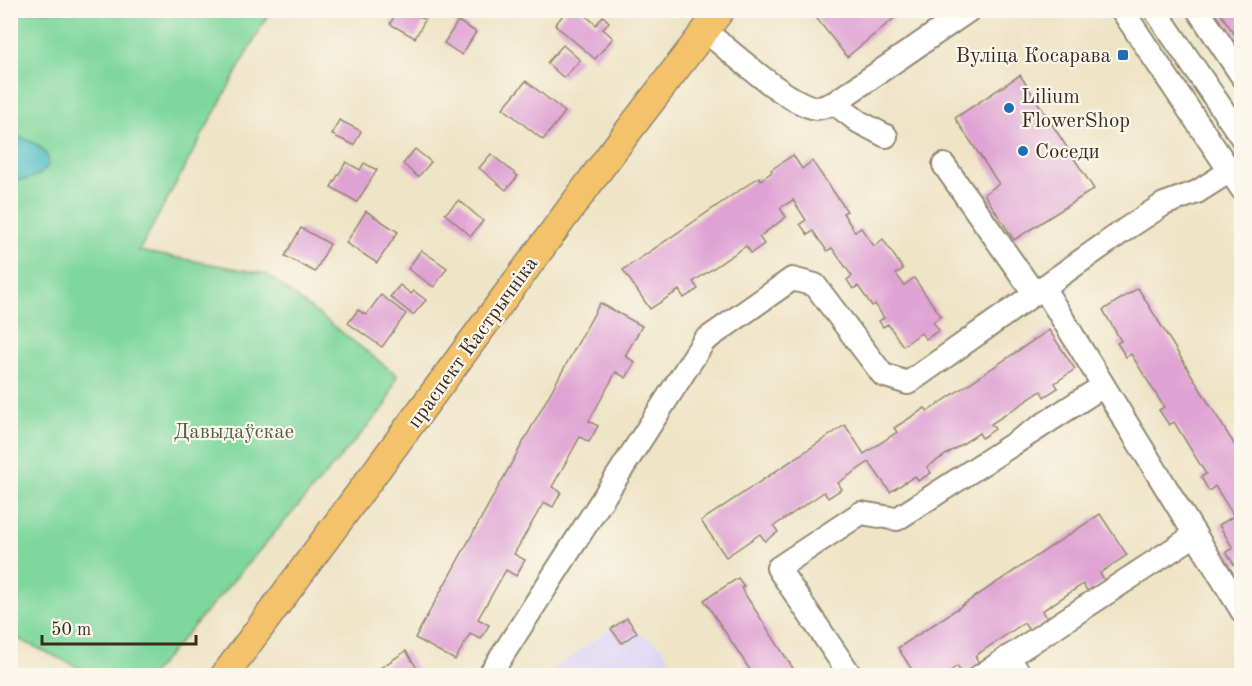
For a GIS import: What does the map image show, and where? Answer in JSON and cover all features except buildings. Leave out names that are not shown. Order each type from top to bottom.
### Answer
[{"type":"main road","name":"праспект Кастрычніка","points":[[224,675],[613,151],[713,21]]},
{"type":"street","points":[[489,675],[704,341],[792,279],[815,285],[883,375],[908,383],[1164,204],[1236,180],[1122,10]]},
{"type":"street","points":[[1155,10],[1242,138]]},
{"type":"street","points":[[1198,10],[1242,76]]},
{"type":"street","points":[[713,21],[780,89],[818,108],[834,103],[968,11]]},
{"type":"street","points":[[834,103],[859,122],[886,136]]},
{"type":"street","points":[[944,165],[1038,290],[1103,386],[1242,611]]},
{"type":"street","points":[[851,675],[778,568],[861,513],[897,519],[1103,386]]},
{"type":"street","points":[[980,675],[1014,666],[1195,535]]},
{"type":"shaded area","points":[[627,618],[637,632],[661,646],[680,675],[543,676]]},
{"type":"green space","name":"Давыдаўскае","points":[[10,11],[270,11],[139,251],[266,274],[397,375],[386,405],[151,675],[95,675],[18,639],[11,647]]},
{"type":"water","points":[[10,133],[33,143],[44,151],[48,158],[45,170],[33,178],[11,179]]},
{"type":"place","name":"Вуліца Косарава","points":[[1123,55]]},
{"type":"place","name":"Lilium FlowerShop","points":[[1009,108]]},
{"type":"place","name":"Соседи","points":[[1023,151]]}]
